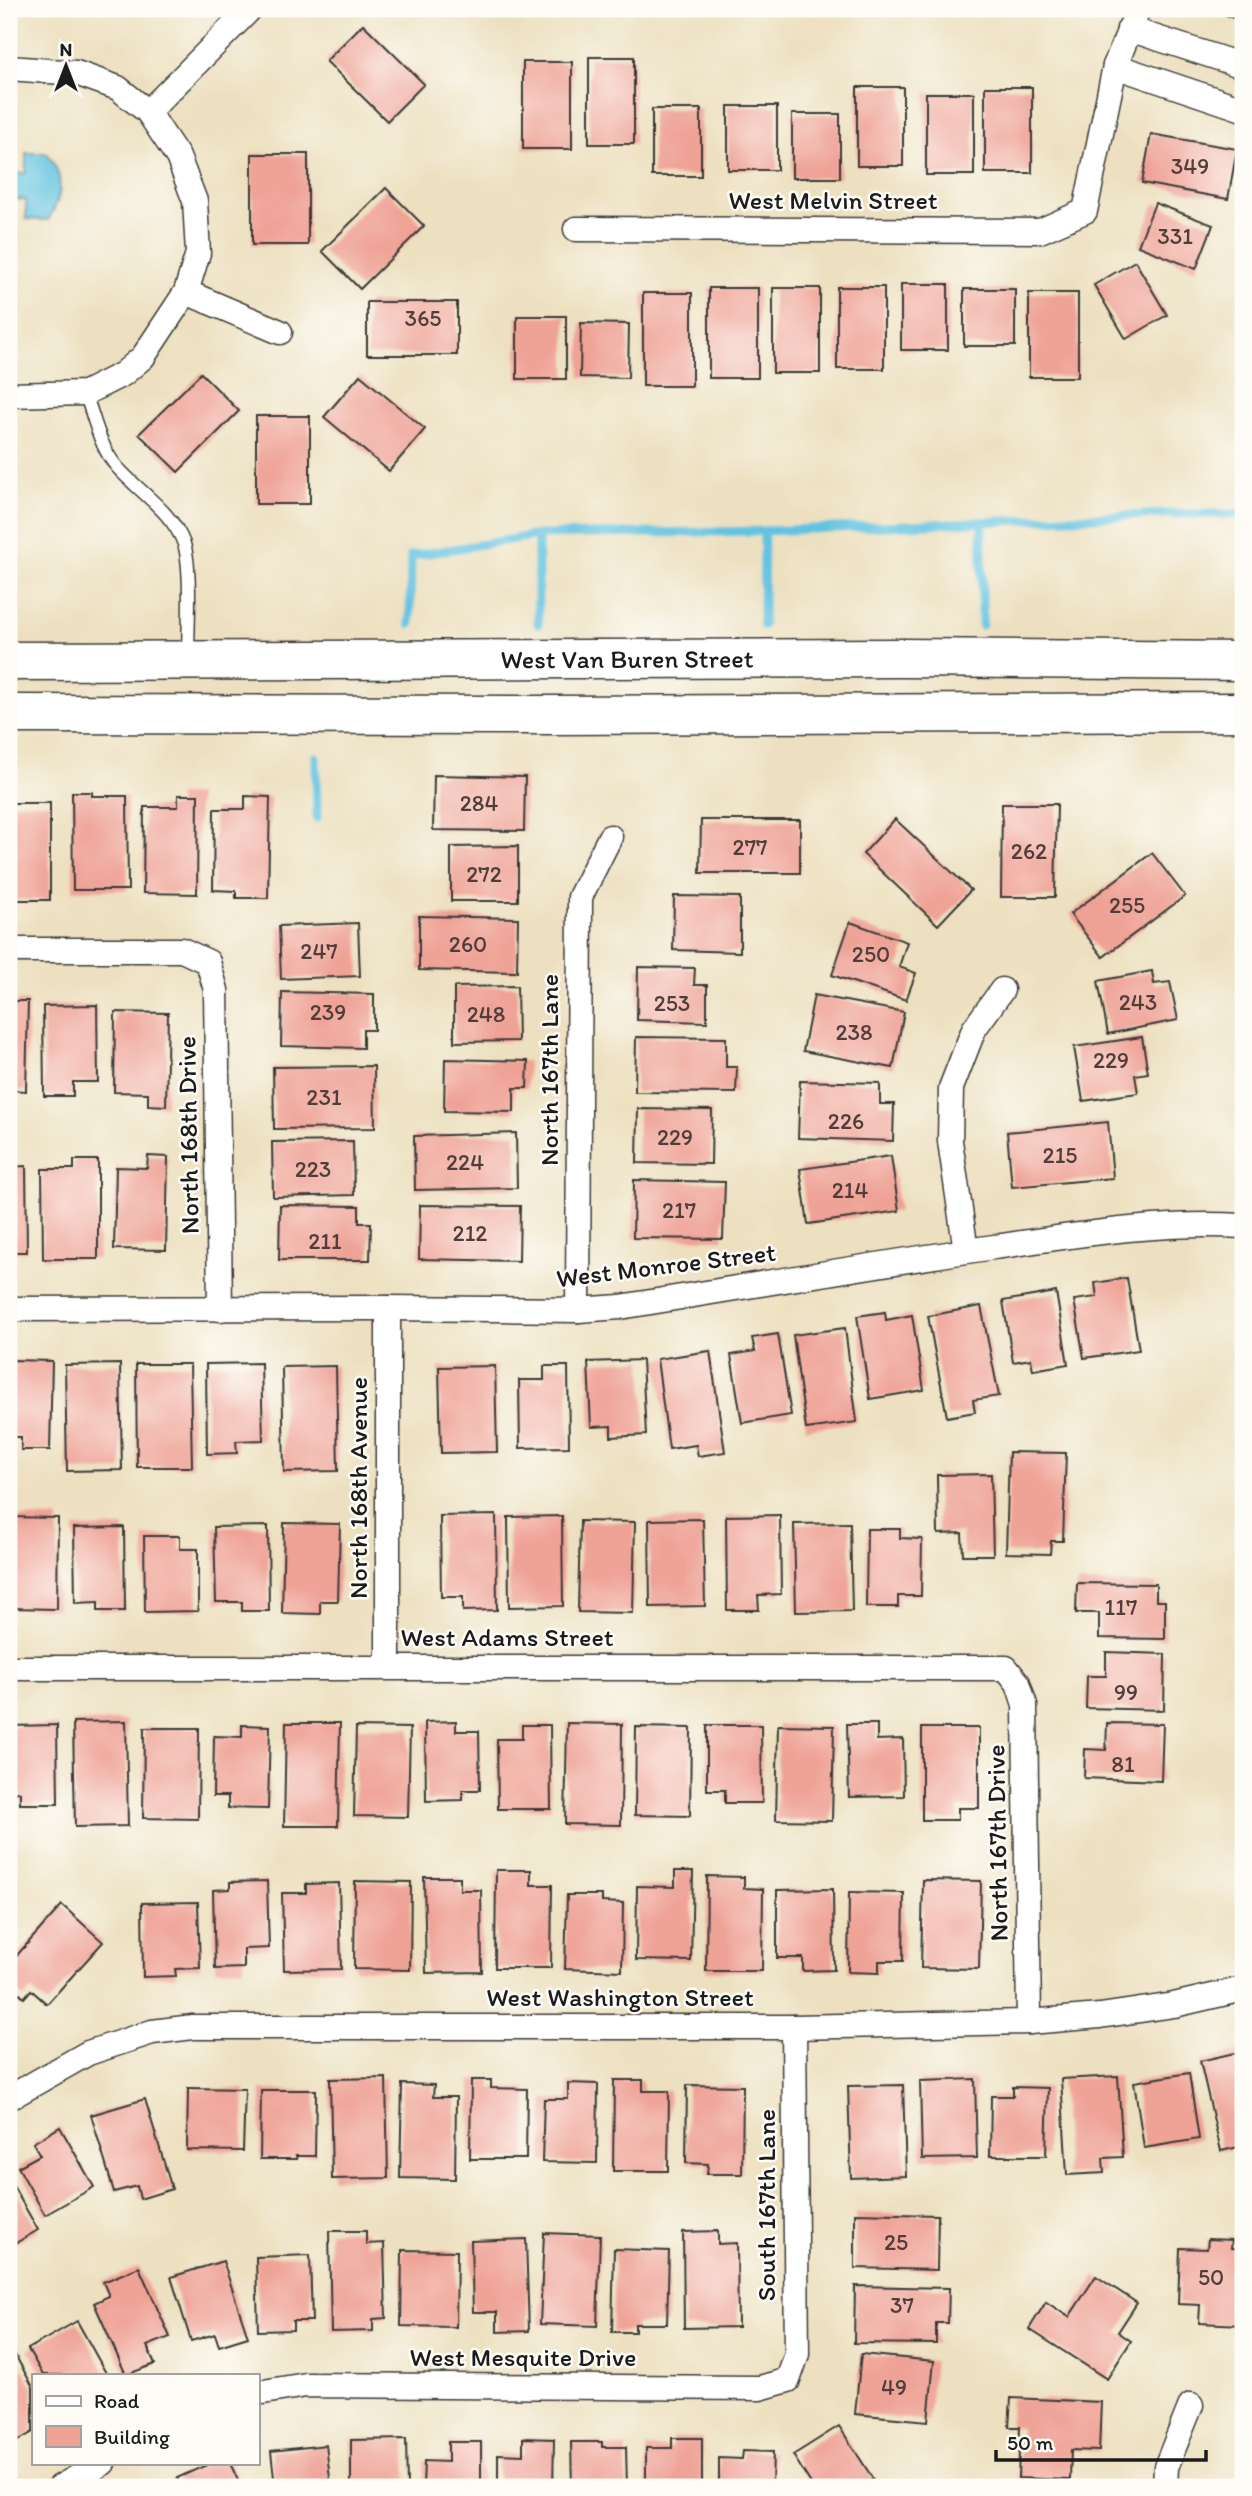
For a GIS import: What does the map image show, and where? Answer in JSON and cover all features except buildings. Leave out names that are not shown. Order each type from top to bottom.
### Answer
[{"type":"main road","name":"West Van Buren Street","points":[[9,661],[915,658],[1243,661]]},
{"type":"main road","points":[[9,714],[1243,712]]},
{"type":"street","points":[[148,112],[250,9]]},
{"type":"street","points":[[1243,66],[1133,19],[1115,65],[1243,109]]},
{"type":"street","name":"West Melvin Street","points":[[576,229],[1040,232],[1085,211],[1115,65]]},
{"type":"street","points":[[9,68],[76,73],[118,88],[148,112],[178,157],[195,201],[198,253],[186,292],[143,357],[123,374],[85,393],[9,394]]},
{"type":"street","points":[[186,292],[280,332]]},
{"type":"street","name":"North 167th Lane","points":[[578,1310],[580,897],[610,837]]},
{"type":"street","name":"North 168th Drive","points":[[9,950],[182,950],[208,962],[216,990],[220,1309]]},
{"type":"street","points":[[966,1251],[950,1141],[951,1088],[974,1029],[1002,990]]},
{"type":"street","name":"West Monroe Street","points":[[9,1309],[578,1310],[634,1304],[1127,1228],[1172,1224],[1243,1226]]},
{"type":"street","name":"North 168th Avenue","points":[[388,1308],[388,1667]]},
{"type":"street","name":"West Adams Street","points":[[9,1668],[1006,1668]]},
{"type":"street","name":"North 167th Drive","points":[[1006,1668],[1018,1683],[1026,1705],[1029,2022]]},
{"type":"street","name":"West Washington Street","points":[[9,2098],[88,2053],[152,2032],[193,2026],[794,2027],[1029,2022],[1100,2016],[1174,2005],[1243,1989]]},
{"type":"street","name":"South 167th Lane","points":[[788,2380],[797,2354],[794,2027]]},
{"type":"street","name":"West Mesquite Drive","points":[[259,2393],[306,2385],[760,2388],[788,2380]]},
{"type":"street","points":[[1165,2487],[1166,2467],[1191,2405]]},
{"type":"street","points":[[60,2487],[101,2464]]},
{"type":"lane","points":[[85,393],[107,454],[173,523],[184,544],[188,562],[188,660]]},
{"type":"water","points":[[26,153],[47,153],[57,170],[59,194],[48,220],[26,219],[26,200],[14,199],[14,174],[26,173]]},
{"type":"waterway","points":[[410,624],[411,556],[538,535],[764,531],[1164,514],[1243,514]]},
{"type":"waterway","points":[[982,522],[982,625]]},
{"type":"waterway","points":[[763,625],[764,531]]},
{"type":"waterway","points":[[538,535],[538,624]]},
{"type":"waterway","points":[[316,757],[317,818]]}]
